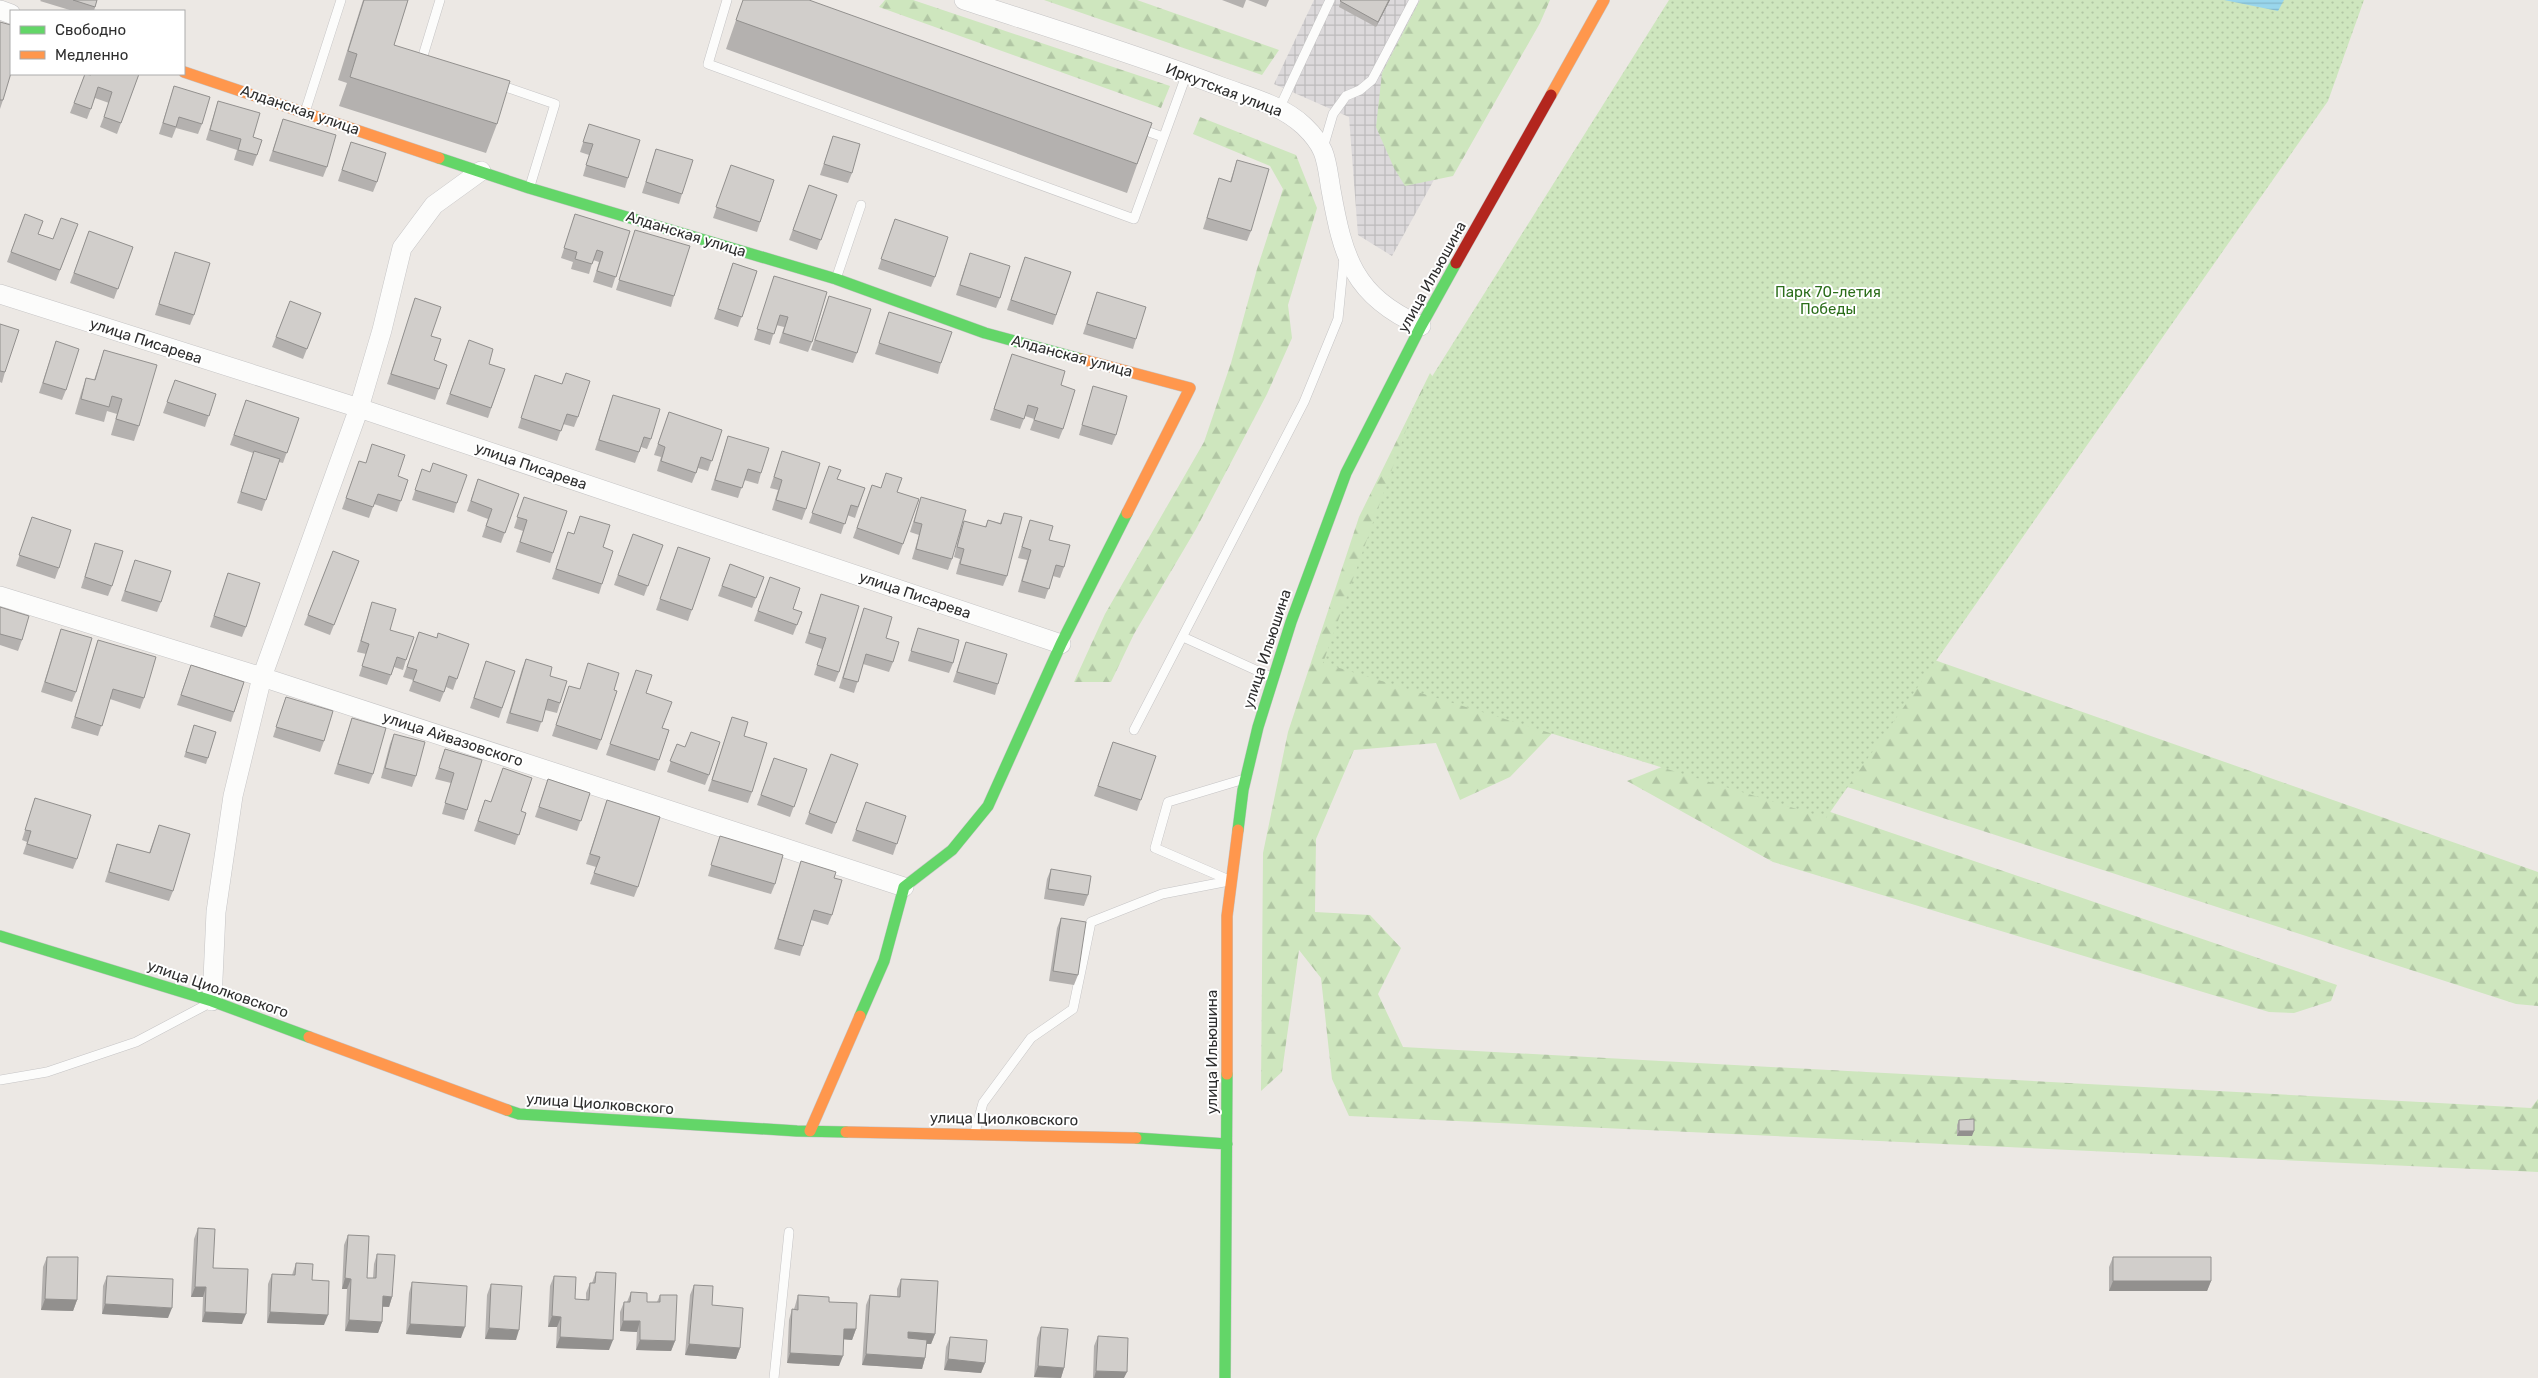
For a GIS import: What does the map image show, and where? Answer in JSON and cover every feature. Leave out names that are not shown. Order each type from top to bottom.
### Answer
[{"type":"main road","name":"улица Ильюшина","points":[[1224,1378],[1227,1342],[1227,916],[1246,779],[1273,677],[1312,563],[1346,473],[1421,326],[1604,0]]},
{"type":"main road","name":"Алданская улица","points":[[185,72],[529,188],[836,279],[985,333],[1190,388],[1061,644]]},
{"type":"main road","points":[[810,1132],[884,961],[904,887],[952,850],[988,806],[1061,644]]},
{"type":"main road","name":"улица Циолковского","points":[[0,936],[212,1001],[519,1114],[810,1132],[1107,1136],[1227,1144]]},
{"type":"street","name":"Иркутская улица","points":[[964,0],[1187,74],[1279,109],[1303,125],[1323,148]]},
{"type":"street","points":[[1323,148],[1339,237],[1358,280],[1400,317],[1421,326]]},
{"type":"street","points":[[212,1001],[216,912],[233,796],[262,677],[359,408],[382,330],[402,248],[434,205],[481,171]]},
{"type":"street","name":"улица Писарева","points":[[0,294],[359,408],[1061,644]]},
{"type":"street","name":"улица Айвазовского","points":[[0,596],[262,677],[904,887]]},
{"type":"lane","points":[[305,112],[341,0]]},
{"type":"lane","points":[[440,0],[422,59],[440,65]]},
{"type":"lane","points":[[727,0],[708,64],[1134,219],[1187,74]]},
{"type":"lane","points":[[1279,109],[1330,0]]},
{"type":"lane","points":[[1323,148],[1333,114],[1346,96],[1360,90],[1372,80],[1414,0]]},
{"type":"lane","points":[[484,80],[555,104],[529,188]]},
{"type":"lane","points":[[1127,124],[1163,137]]},
{"type":"lane","points":[[836,279],[860,205]]},
{"type":"lane","points":[[1134,730],[1304,402],[1338,319],[1345,253]]},
{"type":"lane","points":[[1183,636],[1273,677]]},
{"type":"lane","points":[[1231,881],[1155,848],[1168,802],[1246,779]]},
{"type":"lane","points":[[974,1133],[983,1103],[1031,1038],[1073,1009],[1091,922],[1162,894],[1231,881]]},
{"type":"lane","points":[[0,1080],[47,1072],[136,1042],[212,1001]]},
{"type":"lane","points":[[774,1378],[789,1232]]},
{"type":"shaded area","points":[[1314,0],[1533,0],[1392,256],[1358,235],[1349,117],[1274,84]]},
{"type":"green space","points":[[885,0],[913,0],[1170,86],[1161,108],[879,7]]},
{"type":"green space","points":[[1044,0],[1137,0],[1279,50],[1262,75]]},
{"type":"green space","points":[[1420,0],[1550,0],[1540,23],[1453,176],[1405,186],[1394,168],[1376,127],[1382,73]]},
{"type":"green space","name":"Парк 70-летия Победы","points":[[1669,0],[2364,0],[2328,101],[1826,818],[1323,663],[1416,402]]},
{"type":"green space","points":[[1200,117],[1296,155],[1317,208],[1288,305],[1292,338],[1267,394],[1196,529],[1134,634],[1111,682],[1074,682],[1105,614],[1204,442],[1231,363],[1257,269],[1283,189],[1270,166],[1193,134]]},
{"type":"green space","points":[[1430,373],[1453,404],[1926,657],[2538,872],[2538,1006],[2516,1004],[1841,785],[1801,802],[2337,985],[2331,1001],[2294,1013],[2269,1012],[1773,862],[1627,781],[1679,760],[1565,720],[1510,777],[1460,800],[1436,743],[1354,750],[1316,839],[1315,912],[1370,915],[1401,948],[1378,994],[1403,1047],[2531,1108],[2538,1099],[2538,1172],[1349,1116],[1332,1079],[1321,978],[1299,950],[1282,1072],[1261,1091],[1263,853],[1288,732],[1359,517]]},
{"type":"water","points":[[2224,0],[2284,0],[2278,11]]},
{"type":"building","points":[[73,0],[97,0],[95,7]]},
{"type":"building","points":[[364,0],[408,0],[394,45],[510,81],[497,124],[350,77],[357,54],[348,51]]},
{"type":"building","points":[[743,0],[809,0],[1152,123],[1137,164],[736,20]]},
{"type":"building","points":[[1341,0],[1389,0],[1378,22]]},
{"type":"building","points":[[0,22],[10,25],[10,75],[3,100],[0,100]]},
{"type":"building","points":[[85,75],[139,75],[121,123],[104,117],[112,92],[98,87],[91,109],[74,103]]},
{"type":"building","points":[[174,86],[210,97],[202,124],[179,117],[176,127],[163,123]]},
{"type":"building","points":[[218,101],[260,113],[253,137],[262,140],[257,155],[238,150],[241,139],[210,130]]},
{"type":"building","points":[[283,119],[336,135],[327,167],[273,151]]},
{"type":"building","points":[[589,124],[640,140],[628,178],[586,165],[593,144],[583,142]]},
{"type":"building","points":[[833,136],[860,144],[852,173],[824,164]]},
{"type":"building","points":[[351,142],[386,153],[377,182],[342,170]]},
{"type":"building","points":[[656,149],[693,160],[682,194],[646,182]]},
{"type":"building","points":[[1237,160],[1269,169],[1251,231],[1207,218],[1219,178],[1231,182]]},
{"type":"building","points":[[731,165],[774,180],[760,222],[716,207]]},
{"type":"building","points":[[809,185],[837,195],[821,240],[793,230]]},
{"type":"building","points":[[25,214],[43,221],[38,234],[53,239],[61,218],[78,224],[60,270],[11,252]]},
{"type":"building","points":[[575,214],[630,231],[616,277],[597,271],[603,252],[597,250],[592,264],[575,259],[577,252],[564,248]]},
{"type":"building","points":[[895,219],[948,237],[935,277],[881,259]]},
{"type":"building","points":[[635,230],[690,246],[674,296],[619,280]]},
{"type":"building","points":[[89,231],[133,247],[118,289],[74,273]]},
{"type":"building","points":[[175,252],[210,263],[194,315],[159,304]]},
{"type":"building","points":[[970,253],[1010,266],[1000,298],[960,285]]},
{"type":"building","points":[[1025,257],[1071,272],[1056,315],[1011,300]]},
{"type":"building","points":[[733,263],[757,271],[742,317],[718,309]]},
{"type":"building","points":[[774,276],[827,292],[812,342],[783,333],[788,317],[780,315],[774,334],[757,329]]},
{"type":"building","points":[[1097,292],[1146,307],[1136,339],[1087,324]]},
{"type":"building","points":[[829,296],[871,309],[857,353],[815,340]]},
{"type":"building","points":[[415,298],[441,307],[431,336],[441,339],[434,360],[447,365],[439,389],[391,374]]},
{"type":"building","points":[[290,301],[321,313],[307,349],[276,337]]},
{"type":"building","points":[[889,312],[952,332],[941,363],[879,343]]},
{"type":"building","points":[[0,324],[19,330],[5,372],[0,371]]},
{"type":"building","points":[[469,340],[493,349],[489,364],[505,369],[491,408],[450,394]]},
{"type":"building","points":[[56,341],[79,349],[66,390],[43,383]]},
{"type":"building","points":[[104,350],[157,365],[139,426],[116,419],[122,399],[112,396],[109,407],[81,399],[86,378],[95,380]]},
{"type":"building","points":[[1012,354],[1065,371],[1061,385],[1075,390],[1063,429],[1034,420],[1038,408],[1028,405],[1024,419],[994,409]]},
{"type":"building","points":[[566,373],[590,381],[578,417],[567,414],[561,431],[521,418],[535,375],[562,384]]},
{"type":"building","points":[[175,380],[216,394],[209,416],[167,402]]},
{"type":"building","points":[[1093,386],[1127,396],[1116,435],[1082,425]]},
{"type":"building","points":[[613,395],[660,409],[651,439],[644,437],[639,452],[599,440]]},
{"type":"building","points":[[246,400],[299,418],[287,453],[234,435]]},
{"type":"building","points":[[669,412],[722,430],[712,461],[701,457],[696,473],[661,461],[665,447],[658,444]]},
{"type":"building","points":[[728,436],[769,448],[761,473],[748,469],[742,488],[715,480]]},
{"type":"building","points":[[372,444],[405,455],[398,476],[408,480],[401,501],[378,494],[373,507],[346,498],[359,461],[366,463]]},
{"type":"building","points":[[254,451],[280,459],[266,500],[241,492]]},
{"type":"building","points":[[782,451],[820,463],[806,509],[776,500],[782,480],[774,477]]},
{"type":"building","points":[[433,463],[467,475],[457,503],[415,490],[422,469],[430,472]]},
{"type":"building","points":[[829,466],[841,470],[837,479],[865,488],[858,507],[851,505],[845,524],[812,513]]},
{"type":"building","points":[[886,473],[902,478],[897,492],[919,499],[903,544],[857,528],[872,485],[881,488]]},
{"type":"building","points":[[478,479],[519,494],[505,533],[486,526],[492,509],[471,501]]},
{"type":"building","points":[[524,497],[567,511],[553,553],[520,542],[527,520],[517,517]]},
{"type":"building","points":[[921,497],[966,510],[952,559],[916,549],[922,524],[914,522]]},
{"type":"building","points":[[1004,513],[1022,517],[1007,576],[960,564],[964,549],[957,547],[964,521],[986,527],[988,520],[1001,524]]},
{"type":"building","points":[[580,516],[610,525],[603,547],[613,551],[602,584],[556,569],[568,532],[574,534]]},
{"type":"building","points":[[32,517],[71,530],[59,568],[19,555]]},
{"type":"building","points":[[1030,520],[1053,526],[1049,540],[1070,545],[1064,567],[1056,565],[1049,589],[1022,581],[1031,550],[1022,547]]},
{"type":"building","points":[[633,534],[663,545],[648,586],[618,575]]},
{"type":"building","points":[[95,543],[123,551],[112,586],[85,577]]},
{"type":"building","points":[[678,547],[710,558],[692,610],[660,599]]},
{"type":"building","points":[[333,551],[359,561],[334,625],[308,615]]},
{"type":"building","points":[[135,560],[171,571],[161,602],[125,591]]},
{"type":"building","points":[[730,564],[764,577],[756,598],[722,586]]},
{"type":"building","points":[[228,573],[260,583],[246,627],[214,616]]},
{"type":"building","points":[[770,577],[800,588],[793,609],[802,612],[797,625],[758,611]]},
{"type":"building","points":[[821,594],[859,606],[839,672],[817,665],[826,638],[809,633]]},
{"type":"building","points":[[372,602],[396,609],[390,630],[414,637],[406,660],[397,657],[391,675],[362,666],[369,644],[361,641]]},
{"type":"building","points":[[0,607],[29,616],[22,640],[0,634]]},
{"type":"building","points":[[864,608],[892,617],[886,638],[899,642],[893,662],[866,654],[858,682],[843,678]]},
{"type":"building","points":[[918,628],[959,640],[953,663],[911,651]]},
{"type":"building","points":[[61,629],[92,638],[76,692],[45,682]]},
{"type":"building","points":[[419,632],[437,638],[438,633],[469,644],[457,679],[449,676],[444,692],[413,681],[417,670],[407,667]]},
{"type":"building","points":[[98,640],[156,657],[144,698],[113,689],[102,726],[75,717]]},
{"type":"building","points":[[966,642],[1007,654],[998,684],[957,672]]},
{"type":"building","points":[[526,659],[552,667],[550,676],[567,681],[560,703],[548,699],[542,722],[510,713]]},
{"type":"building","points":[[486,661],[515,671],[502,708],[474,698]]},
{"type":"building","points":[[588,663],[619,673],[614,690],[617,691],[601,740],[556,725],[569,686],[580,689]]},
{"type":"building","points":[[191,665],[244,682],[234,712],[181,695]]},
{"type":"building","points":[[636,670],[652,675],[646,693],[672,702],[662,728],[669,730],[659,760],[610,744]]},
{"type":"building","points":[[286,697],[333,711],[324,741],[276,727]]},
{"type":"building","points":[[732,717],[748,722],[744,736],[767,743],[752,792],[712,780]]},
{"type":"building","points":[[352,718],[386,728],[373,774],[338,764]]},
{"type":"building","points":[[194,725],[216,732],[208,758],[186,752]]},
{"type":"building","points":[[691,732],[720,742],[709,775],[670,761],[677,744],[685,747]]},
{"type":"building","points":[[394,734],[425,742],[416,776],[385,768]]},
{"type":"building","points":[[1113,742],[1156,756],[1141,800],[1098,786]]},
{"type":"building","points":[[445,749],[482,760],[467,810],[445,803],[454,773],[439,768]]},
{"type":"building","points":[[831,754],[858,764],[836,823],[809,813]]},
{"type":"building","points":[[774,758],[807,769],[794,807],[761,795]]},
{"type":"building","points":[[503,768],[532,778],[521,811],[526,813],[519,835],[478,821],[485,800],[491,802]]},
{"type":"building","points":[[548,779],[590,793],[581,821],[539,807]]},
{"type":"building","points":[[35,798],[91,815],[77,859],[27,844],[31,831],[25,830]]},
{"type":"building","points":[[607,800],[660,817],[638,887],[594,873],[600,857],[590,854]]},
{"type":"building","points":[[866,802],[906,816],[897,844],[856,830]]},
{"type":"building","points":[[159,825],[190,834],[173,891],[109,872],[117,844],[150,853]]},
{"type":"building","points":[[720,836],[783,855],[775,884],[711,865]]},
{"type":"building","points":[[801,861],[836,872],[834,878],[842,880],[832,915],[814,910],[803,946],[778,939]]},
{"type":"building","points":[[1051,869],[1091,876],[1088,895],[1048,889]]},
{"type":"building","points":[[1061,918],[1086,922],[1078,975],[1053,971]]},
{"type":"building","points":[[1974,1119],[1974,1131],[1959,1131],[1959,1120]]},
{"type":"building","points":[[198,1228],[215,1229],[213,1268],[248,1269],[246,1314],[205,1312],[206,1287],[195,1287]]},
{"type":"building","points":[[348,1235],[369,1236],[367,1278],[376,1278],[377,1254],[395,1255],[392,1297],[383,1296],[382,1322],[349,1320],[351,1279],[345,1278]]},
{"type":"building","points":[[47,1257],[78,1257],[77,1300],[45,1299]]},
{"type":"building","points":[[2113,1257],[2211,1257],[2211,1281],[2113,1281]]},
{"type":"building","points":[[296,1263],[313,1264],[312,1280],[329,1281],[328,1315],[270,1312],[272,1274],[295,1275]]},
{"type":"building","points":[[596,1272],[616,1273],[613,1340],[560,1337],[561,1317],[552,1316],[554,1276],[576,1277],[575,1299],[589,1300],[590,1283],[595,1283]]},
{"type":"building","points":[[107,1276],[173,1279],[172,1308],[105,1304]]},
{"type":"building","points":[[901,1279],[938,1281],[935,1334],[908,1332],[908,1338],[927,1340],[925,1358],[866,1354],[870,1295],[900,1297]]},
{"type":"building","points":[[412,1282],[467,1286],[465,1327],[410,1324]]},
{"type":"building","points":[[491,1284],[522,1286],[519,1330],[489,1328]]},
{"type":"building","points":[[694,1285],[713,1286],[712,1305],[743,1308],[740,1348],[689,1344]]},
{"type":"building","points":[[631,1292],[647,1293],[647,1302],[660,1302],[660,1295],[677,1295],[675,1341],[640,1340],[640,1321],[623,1321],[624,1302],[630,1302]]},
{"type":"building","points":[[798,1295],[829,1297],[829,1302],[857,1303],[856,1329],[844,1329],[843,1356],[790,1353],[792,1309],[798,1310]]},
{"type":"building","points":[[1041,1327],[1068,1329],[1064,1368],[1038,1366]]},
{"type":"building","points":[[1098,1336],[1128,1338],[1127,1372],[1096,1371]]},
{"type":"building","points":[[950,1337],[987,1340],[985,1363],[948,1359]]},
{"type":"traffic: fast","points":[[439,158],[529,188],[836,279],[985,333],[1081,359]]},
{"type":"traffic: fast","points":[[1238,830],[1243,790],[1258,727],[1291,622],[1346,473],[1421,326],[1456,263]]},
{"type":"traffic: fast","points":[[860,1016],[884,961],[904,887],[952,850],[988,806],[1061,644],[1127,513]]},
{"type":"traffic: fast","points":[[0,936],[212,1001],[309,1037]]},
{"type":"traffic: fast","points":[[1225,1378],[1227,1074]]},
{"type":"traffic: fast","points":[[507,1110],[519,1114],[797,1131],[846,1132]]},
{"type":"traffic: fast","points":[[1136,1138],[1227,1144]]},
{"type":"traffic: slow","points":[[1551,95],[1604,0]]},
{"type":"traffic: slow","points":[[185,72],[439,158]]},
{"type":"traffic: slow","points":[[1081,359],[1190,388],[1127,513]]},
{"type":"traffic: slow","points":[[1227,1074],[1227,916],[1238,830]]},
{"type":"traffic: slow","points":[[810,1131],[860,1016]]},
{"type":"traffic: slow","points":[[309,1037],[507,1110]]},
{"type":"traffic: slow","points":[[846,1132],[1136,1138]]},
{"type":"traffic: jam","points":[[1456,263],[1551,95]]}]
